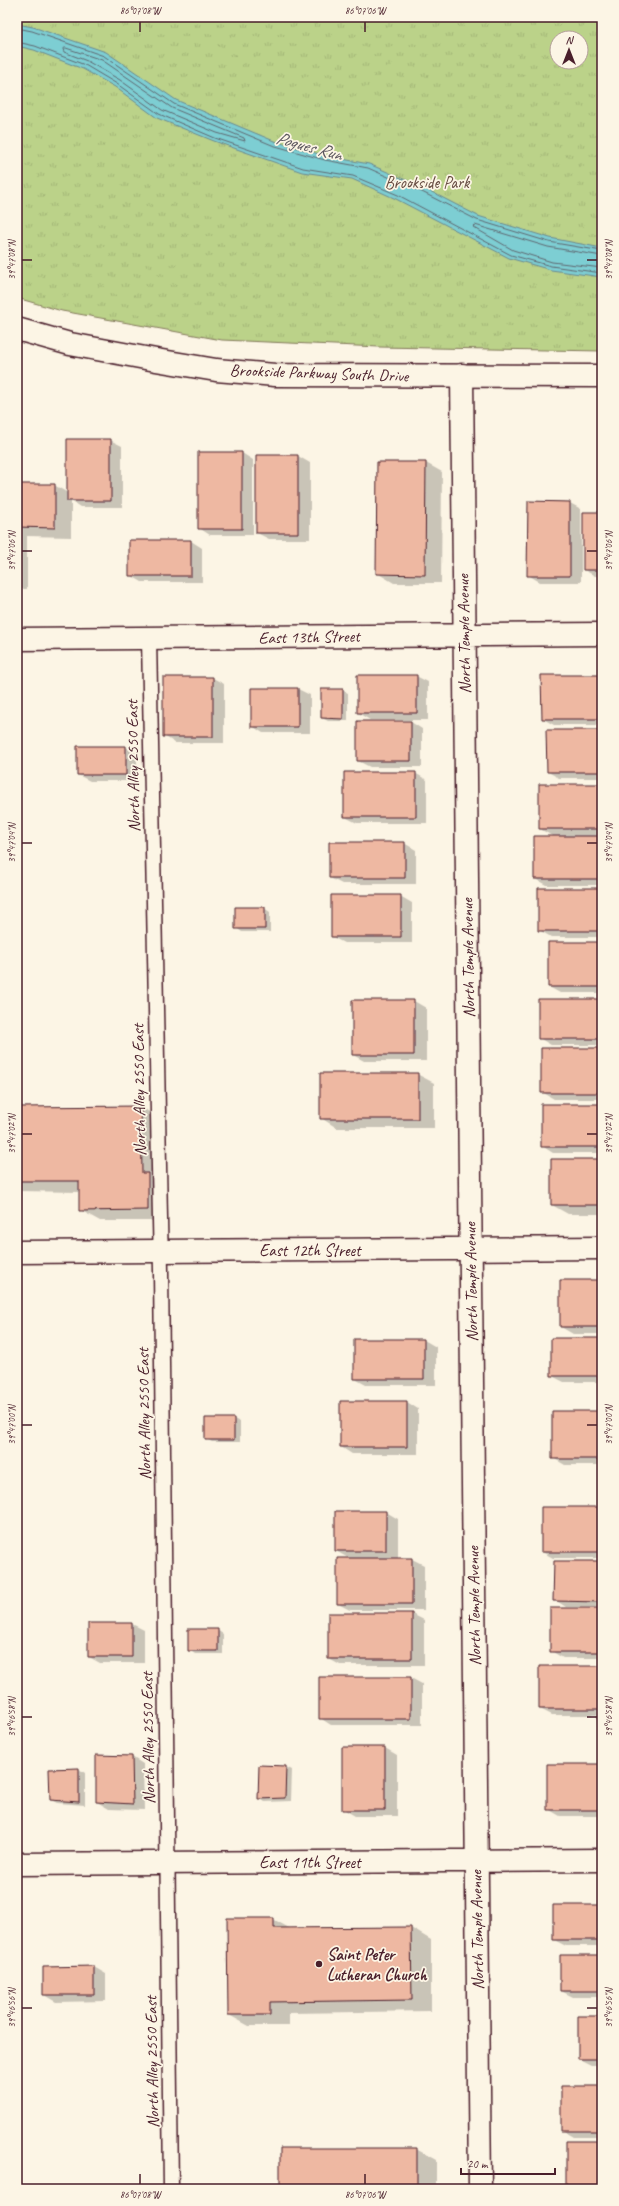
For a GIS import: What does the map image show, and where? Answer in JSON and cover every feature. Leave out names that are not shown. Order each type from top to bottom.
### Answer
[{"type":"street","name":"Brookside Parkway South Drive","points":[[17,330],[70,344],[216,370],[275,375],[602,376]]},
{"type":"street","name":"North Temple Avenue","points":[[462,375],[480,2189]]},
{"type":"street","name":"East 13th Street","points":[[17,639],[602,634]]},
{"type":"street","name":"East 12th Street","points":[[17,1252],[602,1248]]},
{"type":"street","name":"East 11th Street","points":[[17,1864],[602,1860]]},
{"type":"lane","name":"North Alley 2550 East","points":[[149,638],[160,1251],[171,2189]]},
{"type":"green space","name":"Brookside Park","points":[[17,17],[602,17],[602,351],[379,347],[222,340],[62,311],[17,298]]},
{"type":"water","points":[[17,24],[33,27],[106,52],[176,100],[274,141],[326,156],[369,164],[422,187],[478,216],[550,238],[602,248],[602,277],[551,270],[509,258],[396,199],[352,179],[302,172],[214,141],[157,118],[115,87],[83,69],[34,50],[17,46]]},
{"type":"building","points":[[67,439],[111,439],[111,501],[67,501]]},
{"type":"building","points":[[198,452],[242,452],[242,529],[198,529]]},
{"type":"building","points":[[256,455],[298,455],[298,533],[256,533]]},
{"type":"building","points":[[377,462],[426,462],[425,575],[376,574]]},
{"type":"building","points":[[17,484],[55,484],[55,528],[17,527]]},
{"type":"building","points":[[528,501],[570,502],[570,576],[527,576]]},
{"type":"building","points":[[583,512],[602,512],[602,570],[583,570]]},
{"type":"building","points":[[129,540],[191,540],[191,576],[129,576]]},
{"type":"building","points":[[357,675],[417,675],[417,713],[357,713]]},
{"type":"building","points":[[541,675],[602,675],[602,719],[542,719]]},
{"type":"building","points":[[163,677],[213,677],[213,737],[163,737]]},
{"type":"building","points":[[251,688],[298,688],[298,727],[251,727]]},
{"type":"building","points":[[321,689],[343,689],[343,719],[321,718]]},
{"type":"building","points":[[357,721],[411,721],[411,761],[357,761]]},
{"type":"building","points":[[546,730],[602,730],[602,772],[547,772]]},
{"type":"building","points":[[77,746],[126,746],[126,775],[77,775]]},
{"type":"building","points":[[344,772],[416,772],[416,817],[344,817]]},
{"type":"building","points":[[539,784],[602,784],[602,829],[539,829]]},
{"type":"building","points":[[534,836],[602,836],[602,879],[534,879]]},
{"type":"building","points":[[329,842],[405,842],[405,878],[329,878]]},
{"type":"building","points":[[538,888],[602,888],[602,931],[538,931]]},
{"type":"building","points":[[331,895],[401,895],[401,937],[331,937]]},
{"type":"building","points":[[235,907],[265,907],[265,929],[235,929]]},
{"type":"building","points":[[548,942],[602,942],[602,987],[548,987]]},
{"type":"building","points":[[538,999],[602,999],[602,1039],[538,1039]]},
{"type":"building","points":[[352,1000],[414,1000],[414,1055],[352,1055]]},
{"type":"building","points":[[541,1048],[602,1048],[602,1093],[541,1093]]},
{"type":"building","points":[[320,1073],[418,1073],[418,1119],[320,1119]]},
{"type":"building","points":[[541,1104],[602,1104],[602,1147],[541,1147]]},
{"type":"building","points":[[141,1106],[142,1173],[148,1173],[148,1210],[79,1211],[79,1181],[17,1181],[17,1107]]},
{"type":"building","points":[[551,1159],[602,1159],[602,1205],[551,1205]]},
{"type":"building","points":[[560,1280],[602,1280],[602,1327],[560,1327]]},
{"type":"building","points":[[551,1338],[602,1338],[602,1376],[551,1376]]},
{"type":"building","points":[[354,1339],[424,1339],[424,1379],[354,1379]]},
{"type":"building","points":[[340,1401],[407,1401],[407,1447],[340,1447]]},
{"type":"building","points":[[552,1411],[602,1411],[602,1459],[552,1459]]},
{"type":"building","points":[[205,1418],[234,1418],[234,1440],[205,1440]]},
{"type":"building","points":[[541,1507],[602,1507],[602,1552],[541,1552]]},
{"type":"building","points":[[335,1511],[386,1511],[386,1551],[335,1551]]},
{"type":"building","points":[[337,1558],[412,1558],[412,1604],[337,1604]]},
{"type":"building","points":[[554,1561],[602,1561],[602,1602],[553,1601]]},
{"type":"building","points":[[550,1608],[599,1608],[599,1652],[550,1652]]},
{"type":"building","points":[[328,1613],[412,1613],[412,1659],[328,1659]]},
{"type":"building","points":[[88,1623],[132,1623],[132,1657],[88,1657]]},
{"type":"building","points":[[188,1629],[218,1629],[218,1651],[188,1651]]},
{"type":"building","points":[[539,1666],[602,1666],[602,1709],[539,1709]]},
{"type":"building","points":[[319,1677],[411,1677],[411,1719],[319,1719]]},
{"type":"building","points":[[598,1716],[602,1716],[602,1751],[599,1751]]},
{"type":"building","points":[[342,1747],[385,1747],[385,1810],[342,1810]]},
{"type":"building","points":[[96,1755],[132,1756],[133,1804],[96,1802]]},
{"type":"building","points":[[547,1764],[602,1764],[602,1810],[547,1810]]},
{"type":"building","points":[[259,1765],[286,1766],[285,1798],[258,1799]]},
{"type":"building","points":[[79,1768],[79,1802],[50,1800],[49,1769]]},
{"type":"building","points":[[553,1905],[602,1905],[602,1940],[553,1940]]},
{"type":"building","name":"Saint Peter Lutheran Church","points":[[227,1918],[274,1918],[274,1928],[411,1927],[412,2000],[270,2002],[270,2015],[228,2015]]},
{"type":"building","points":[[560,1955],[602,1955],[602,1991],[560,1991]]},
{"type":"building","points":[[94,1966],[94,1995],[43,1995],[43,1967]]},
{"type":"building","points":[[578,2016],[602,2016],[602,2059],[578,2059]]},
{"type":"building","points":[[561,2086],[602,2086],[602,2131],[561,2131]]},
{"type":"building","points":[[566,2141],[602,2141],[602,2187],[566,2187]]},
{"type":"building","points":[[280,2148],[417,2148],[417,2189],[261,2189],[280,2188]]},
{"type":"place","name":"Saint Peter Lutheran Church","points":[[319,1964]]},
{"type":"water label","name":"Pogues Run","points":[[309,146]]}]
